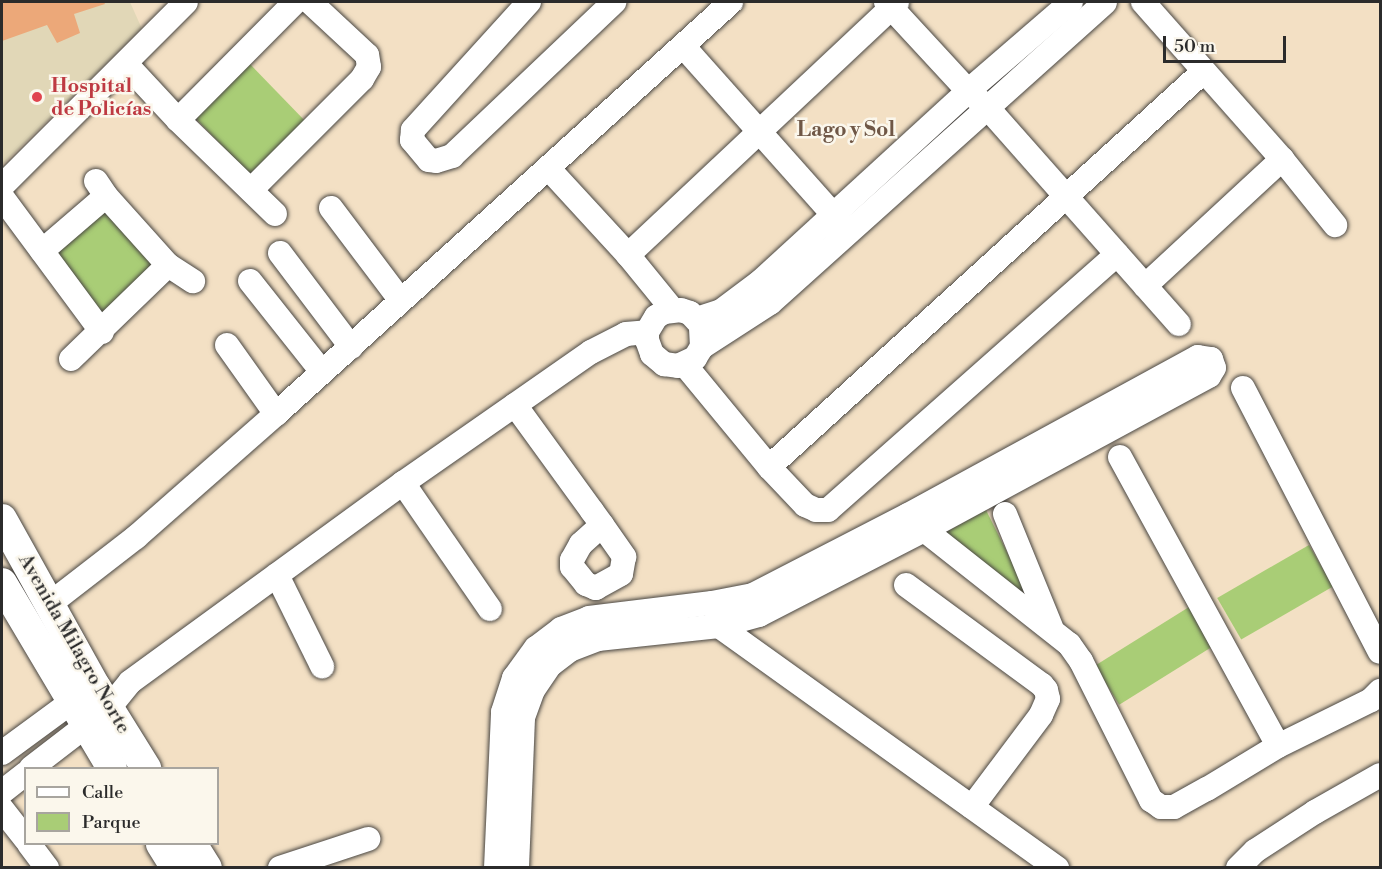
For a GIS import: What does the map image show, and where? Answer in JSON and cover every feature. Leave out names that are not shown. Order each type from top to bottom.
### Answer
[{"type":"main road","name":"Avenida Milagro Norte","points":[[2,519],[51,603],[91,698],[85,726],[111,767]]},
{"type":"main road","name":"Avenida Milagro Norte","points":[[2,584],[9,614],[91,698],[145,767]]},
{"type":"main road","points":[[162,845],[176,867]]},
{"type":"main road","points":[[193,845],[207,867]]},
{"type":"street","points":[[2,186],[186,2]]},
{"type":"street","points":[[178,120],[295,2]]},
{"type":"street","points":[[251,190],[362,79],[369,68],[367,55],[310,2]]},
{"type":"street","points":[[529,2],[413,130],[412,140],[429,160],[436,161],[452,156],[614,2]]},
{"type":"street","points":[[51,603],[136,537],[276,414],[731,2]]},
{"type":"street","points":[[672,309],[656,317],[647,332],[648,347],[658,360],[672,366],[685,365],[695,358],[702,347],[770,303],[841,224],[977,99],[1071,2]]},
{"type":"street","points":[[977,99],[1105,2]]},
{"type":"street","points":[[1143,2],[1282,159],[1335,225]]},
{"type":"street","points":[[628,255],[892,3],[1179,324]]},
{"type":"street","points":[[683,46],[841,224]]},
{"type":"street","points":[[126,64],[178,120],[275,214]]},
{"type":"street","points":[[769,467],[1204,72]]},
{"type":"street","points":[[1145,286],[1282,159]]},
{"type":"street","points":[[549,169],[628,255],[672,309],[690,313],[697,319],[703,332],[702,347]]},
{"type":"street","points":[[42,251],[101,189],[168,265],[193,281]]},
{"type":"street","points":[[2,197],[102,332]]},
{"type":"street","points":[[331,208],[401,301]]},
{"type":"street","points":[[697,319],[721,311],[841,224]]},
{"type":"street","points":[[280,253],[351,347]]},
{"type":"street","points":[[685,365],[769,467],[810,509],[828,510],[1117,254]]},
{"type":"street","points":[[71,359],[102,332],[168,265]]},
{"type":"street","points":[[250,281],[322,372]]},
{"type":"street","points":[[2,753],[91,698],[130,682],[404,483],[611,340],[626,334],[647,332]]},
{"type":"street","points":[[226,345],[276,414]]},
{"type":"street","points":[[517,867],[523,718],[532,690],[549,665],[570,650],[598,639],[716,615],[753,595],[915,523],[1209,376],[1214,364],[1207,356],[1198,357],[915,523]]},
{"type":"street","points":[[1243,388],[1380,652]]},
{"type":"street","points":[[515,405],[603,525]]},
{"type":"street","points":[[1120,457],[1278,746]]},
{"type":"street","points":[[404,483],[490,609]]},
{"type":"street","points":[[1005,514],[1052,629]]},
{"type":"street","points":[[915,523],[1069,644],[1081,661],[1151,800],[1161,807],[1174,807],[1278,746],[1371,700],[1380,691]]},
{"type":"street","points":[[277,575],[322,666]]},
{"type":"street","points":[[906,585],[1046,690],[1048,699],[1041,715],[972,807]]},
{"type":"street","points":[[496,867],[503,712],[514,678],[536,648],[561,629],[589,618],[716,615],[972,807],[1057,867]]},
{"type":"street","points":[[32,767],[85,726]]},
{"type":"street","points":[[2,792],[24,775]]},
{"type":"street","points":[[1238,867],[1255,851],[1315,812],[1380,775]]},
{"type":"street","points":[[2,808],[24,837]]},
{"type":"street","points":[[280,867],[368,839]]},
{"type":"street","points":[[30,845],[47,867]]},
{"type":"shaded area","name":"Hospital de Policías","points":[[2,2],[130,2],[142,29],[2,165]]},
{"type":"green space","points":[[250,64],[305,121],[249,174],[195,117]]},
{"type":"green space","points":[[107,205],[159,264],[100,320],[56,255]]},
{"type":"green space","points":[[986,510],[1033,604],[939,536]]},
{"type":"green space","points":[[1309,545],[1333,587],[1241,640],[1217,598]]},
{"type":"green space","points":[[1189,607],[1213,646],[1119,705],[1095,666]]},
{"type":"building","name":"Hospital de Policías","points":[[2,2],[104,2],[105,4],[74,14],[80,33],[57,43],[47,25],[2,41]]},
{"type":"place","name":"Hospital de Policías","points":[[37,97]]},
{"type":"district","name":"Lago y Sol","points":[[846,130]]}]
